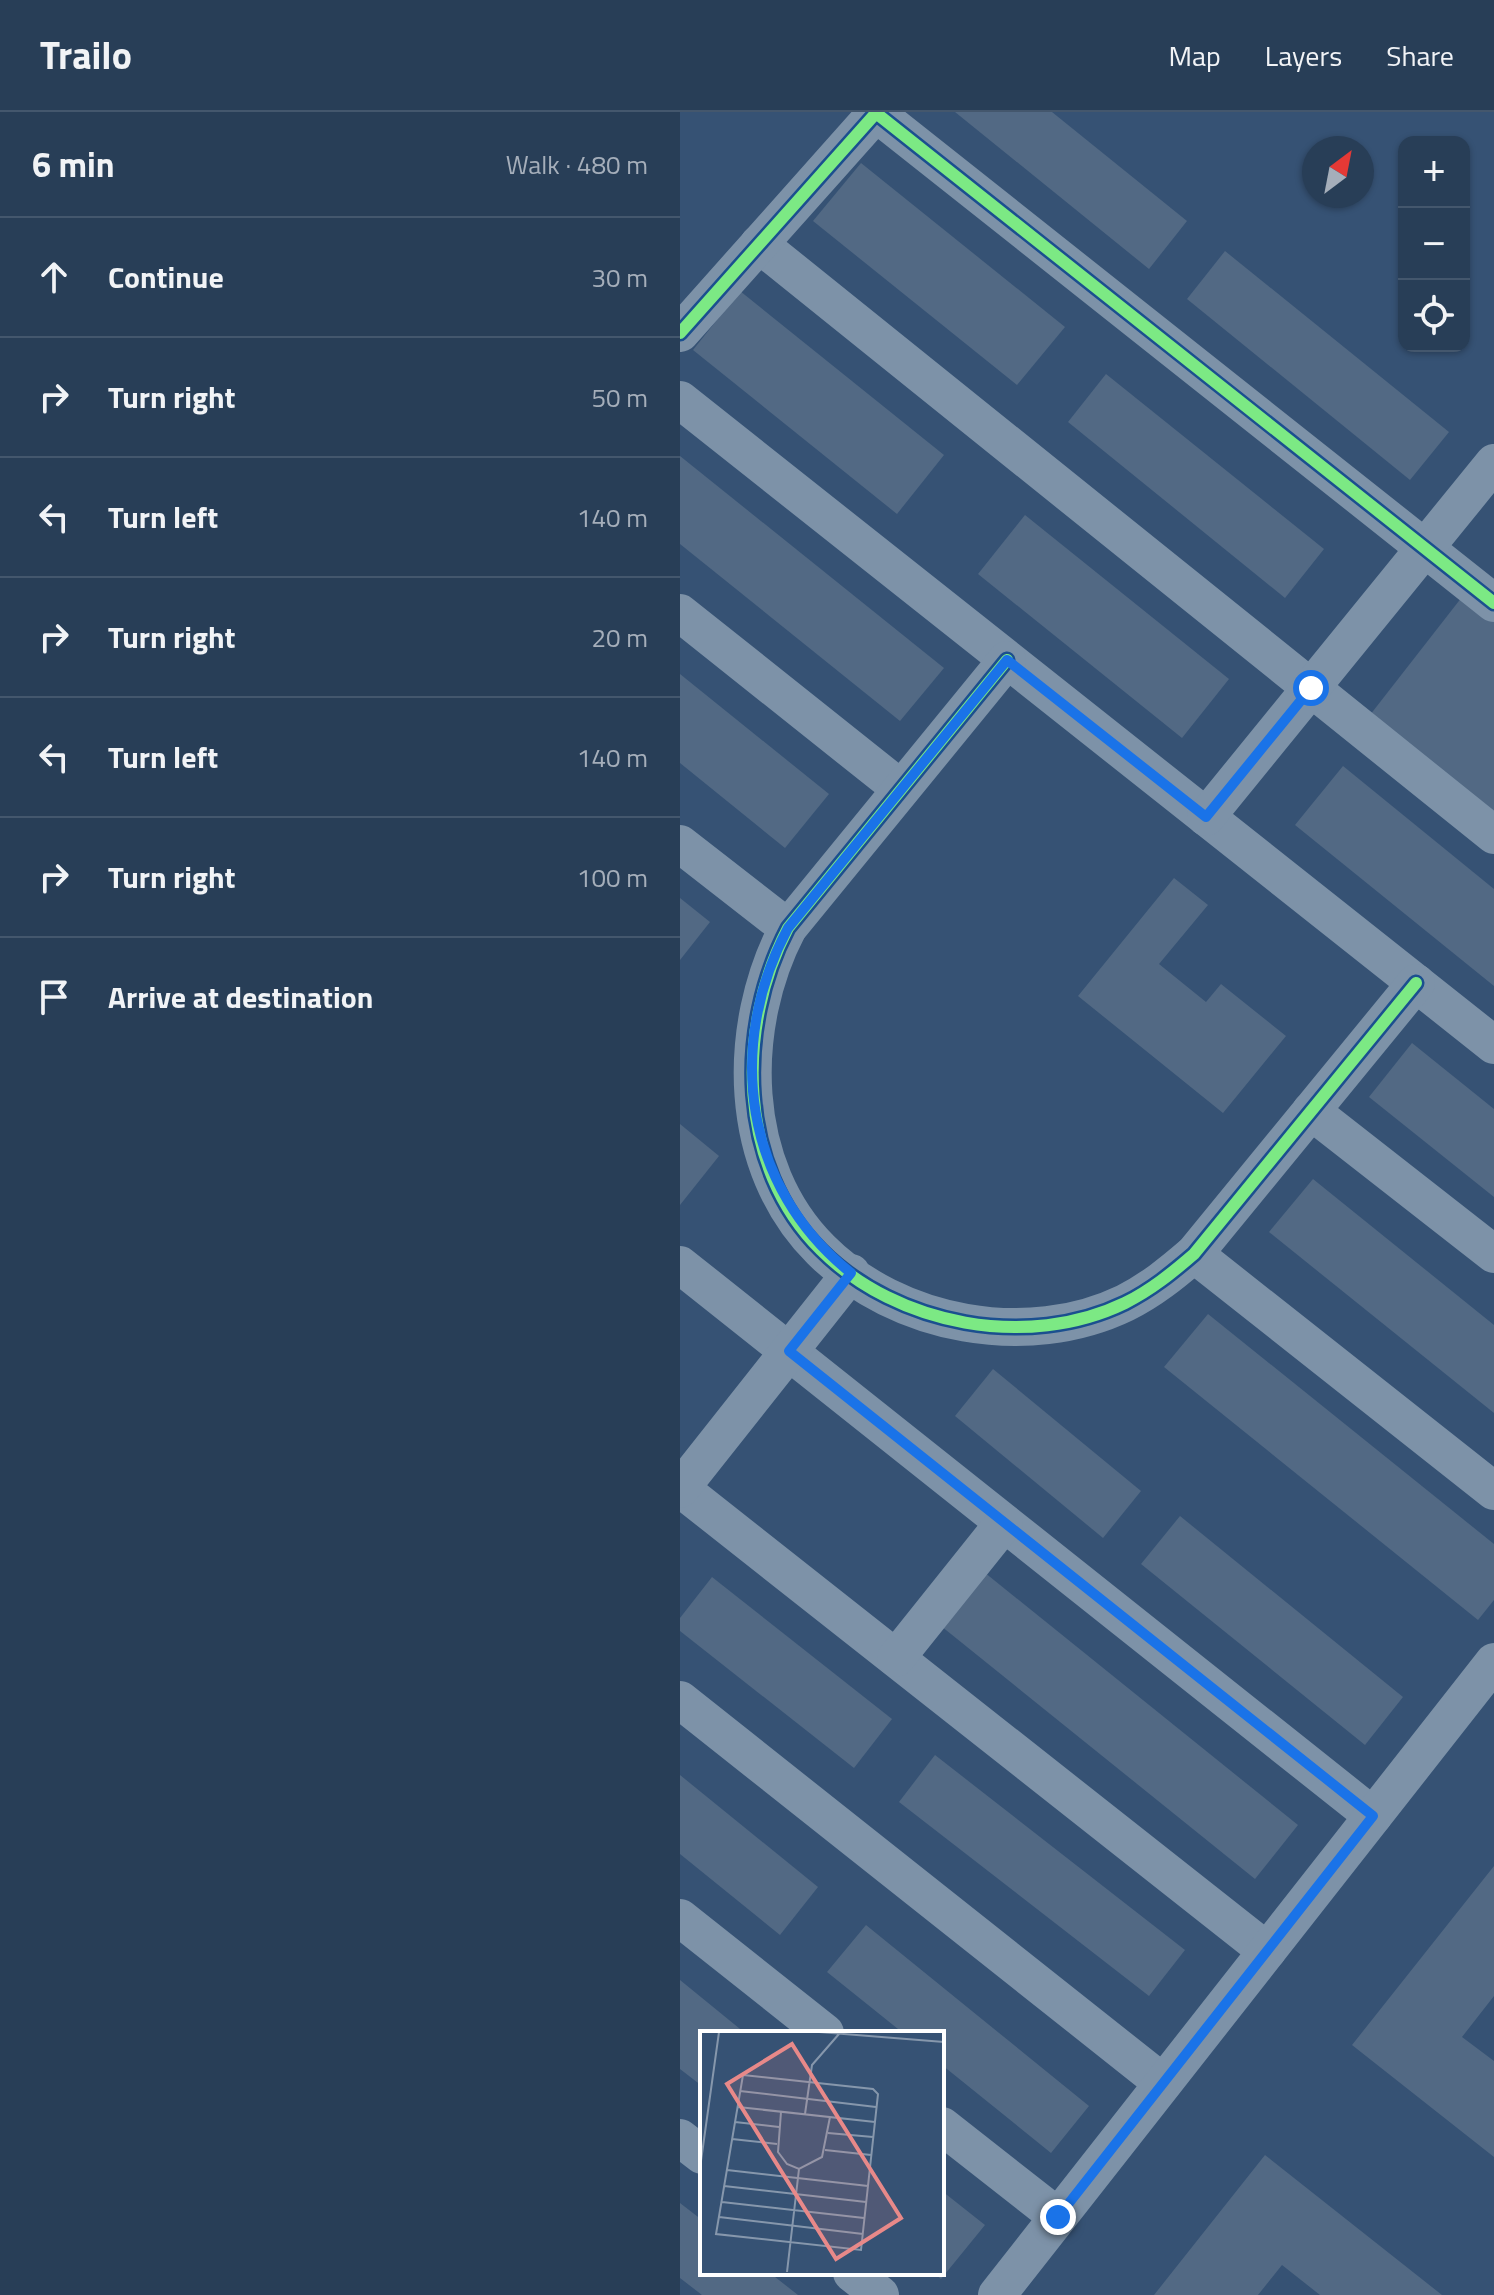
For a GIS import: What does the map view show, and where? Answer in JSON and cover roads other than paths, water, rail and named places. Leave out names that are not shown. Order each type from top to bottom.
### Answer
[{"type":"street","points":[[680,333],[876,113],[1494,603]]},
{"type":"street","points":[[759,244],[1494,835]]},
{"type":"street","points":[[680,400],[1494,1045]]},
{"type":"street","points":[[1206,817],[1494,463]]},
{"type":"street","points":[[680,613],[901,789]]},
{"type":"street","points":[[1007,660],[788,928],[769,964],[758,1003],[753,1108],[767,1163],[794,1214],[820,1249],[878,1293],[917,1311],[965,1323],[1017,1327],[1070,1322],[1123,1304],[1163,1281],[1194,1254],[1416,983]]},
{"type":"street","points":[[680,844],[788,928]]},
{"type":"street","points":[[1311,1111],[1494,1254]]},
{"type":"street","points":[[1194,1254],[1494,1491]]},
{"type":"street","points":[[680,1265],[1373,1816]]},
{"type":"street","points":[[851,1273],[680,1488],[1267,1951]]},
{"type":"street","points":[[896,1658],[1004,1523]]},
{"type":"street","points":[[997,2295],[1494,1662]]},
{"type":"street","points":[[680,1700],[1163,2083]]},
{"type":"street","points":[[682,1923],[822,2031]]},
{"type":"street","points":[[944,2128],[1058,2217]]},
{"type":"street","points":[[680,2138],[700,2153]]},
{"type":"street","points":[[855,2275],[880,2295]]}]
